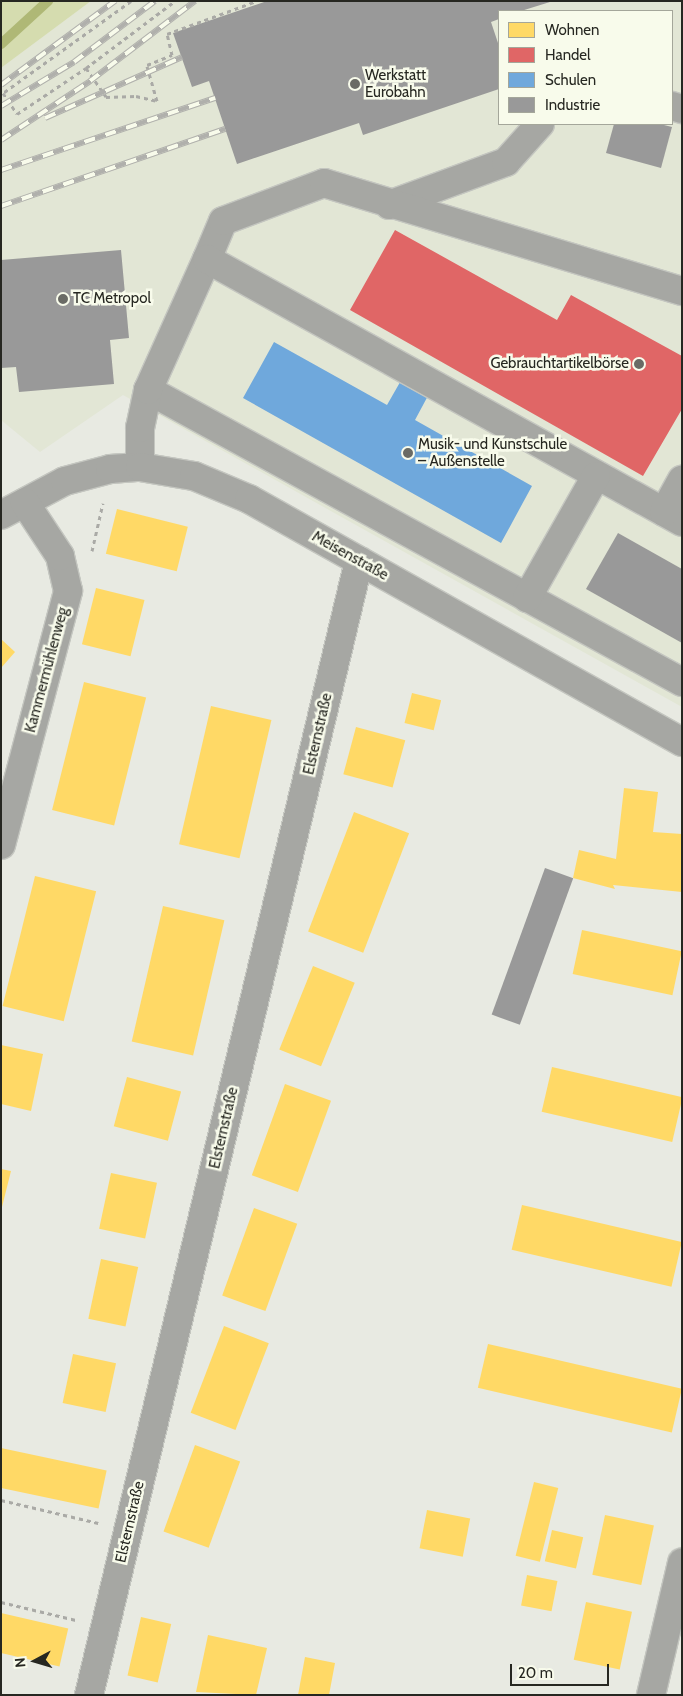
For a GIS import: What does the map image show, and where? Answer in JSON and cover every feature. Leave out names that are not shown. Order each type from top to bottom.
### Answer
[{"type":"street","points":[[389,205],[506,162],[539,125]]},
{"type":"street","points":[[140,467],[140,428],[148,390],[223,221],[324,184],[389,205],[682,291]]},
{"type":"street","points":[[207,259],[673,517],[682,480]]},
{"type":"street","points":[[148,390],[682,682]]},
{"type":"street","name":"Meisenstraße","points":[[1,515],[65,481],[110,469],[140,467],[194,476],[248,499],[682,742]]},
{"type":"street","points":[[527,598],[596,476]]},
{"type":"street","name":"Kammermühlenweg","points":[[1,845],[68,591],[60,556],[25,503]]},
{"type":"street","name":"Elsternstraße","points":[[89,1695],[359,561]]},
{"type":"street","points":[[651,1695],[682,1562]]},
{"type":"path","points":[[131,1],[3,93],[17,114],[86,68],[176,1]]},
{"type":"path","points":[[86,68],[106,97],[136,96],[157,101],[147,64],[172,55],[167,34],[256,1]]},
{"type":"path","points":[[68,591],[89,564],[110,469]]},
{"type":"path","points":[[1,1500],[128,1530]]},
{"type":"path","points":[[1,1602],[105,1628]]},
{"type":"shaded area","points":[[91,1],[682,1],[682,707],[123,395],[40,452],[1,420],[1,68]]},
{"type":"green space","points":[[1,1],[91,1],[1,68]]},
{"type":"building: Wohnen","points":[[117,509],[188,527],[177,571],[106,554]]},
{"type":"building: Wohnen","points":[[96,588],[145,600],[130,656],[82,644]]},
{"type":"building: Wohnen","points":[[1,639],[15,652],[1,668]]},
{"type":"building: Wohnen","points":[[84,682],[146,697],[114,826],[52,810]]},
{"type":"building: Wohnen","points":[[412,693],[441,700],[434,730],[405,723]]},
{"type":"building: Wohnen","points":[[211,706],[271,720],[239,858],[179,844]]},
{"type":"building: Wohnen","points":[[356,727],[405,740],[393,788],[343,774]]},
{"type":"building: Wohnen","points":[[624,788],[658,792],[653,832],[682,834],[682,892],[613,885],[615,889],[573,878],[579,850],[616,859]]},
{"type":"building: Wohnen","points":[[354,812],[409,833],[363,953],[308,931]]},
{"type":"building: Wohnen","points":[[35,876],[96,891],[64,1021],[3,1006]]},
{"type":"building: Wohnen","points":[[163,906],[224,920],[193,1056],[132,1041]]},
{"type":"building: Wohnen","points":[[582,930],[682,951],[672,995],[573,974]]},
{"type":"building: Wohnen","points":[[313,966],[355,983],[321,1066],[279,1049]]},
{"type":"building: Wohnen","points":[[1,1045],[43,1054],[31,1111],[1,1104]]},
{"type":"building: Wohnen","points":[[552,1067],[682,1097],[672,1142],[542,1112]]},
{"type":"building: Wohnen","points":[[127,1077],[181,1091],[168,1141],[114,1126]]},
{"type":"building: Wohnen","points":[[285,1084],[331,1101],[298,1192],[252,1175]]},
{"type":"building: Wohnen","points":[[1,1169],[11,1171],[2,1207],[1,1207]]},
{"type":"building: Wohnen","points":[[111,1173],[157,1183],[145,1239],[99,1229]]},
{"type":"building: Wohnen","points":[[522,1205],[682,1242],[671,1287],[512,1250]]},
{"type":"building: Wohnen","points":[[254,1208],[297,1224],[265,1311],[222,1295]]},
{"type":"building: Wohnen","points":[[101,1259],[138,1267],[125,1327],[88,1319]]},
{"type":"building: Wohnen","points":[[224,1326],[269,1343],[235,1430],[191,1413]]},
{"type":"building: Wohnen","points":[[488,1344],[682,1389],[672,1433],[478,1388]]},
{"type":"building: Wohnen","points":[[73,1354],[116,1363],[106,1412],[63,1403]]},
{"type":"building: Wohnen","points":[[195,1445],[240,1461],[209,1548],[164,1531]]},
{"type":"building: Wohnen","points":[[1,1448],[107,1470],[99,1509],[1,1488]]},
{"type":"building: Wohnen","points":[[534,1482],[558,1488],[540,1562],[516,1556]]},
{"type":"building: Wohnen","points":[[427,1510],[470,1518],[463,1557],[420,1548]]},
{"type":"building: Wohnen","points":[[605,1515],[654,1525],[641,1585],[592,1575]]},
{"type":"building: Wohnen","points":[[552,1530],[583,1537],[576,1568],[545,1561]]},
{"type":"building: Wohnen","points":[[527,1575],[557,1581],[552,1611],[521,1605]]},
{"type":"building: Wohnen","points":[[586,1602],[632,1612],[620,1669],[574,1660]]},
{"type":"building: Wohnen","points":[[1,1613],[68,1629],[59,1667],[1,1653]]},
{"type":"building: Wohnen","points":[[141,1617],[171,1624],[158,1682],[128,1675]]},
{"type":"building: Wohnen","points":[[208,1635],[267,1648],[256,1695],[196,1692]]},
{"type":"building: Wohnen","points":[[305,1657],[335,1663],[329,1695],[298,1695]]},
{"type":"building: Handel","points":[[395,230],[557,320],[571,295],[682,356],[682,409],[643,476],[350,310]]},
{"type":"building: Schulen","name":"Musik- und Kunstschule – Außenstelle","points":[[274,342],[387,405],[403,377],[430,392],[415,420],[532,486],[501,543],[243,398]]},
{"type":"building: Industrie","name":"Werkstatt Eurobahn","points":[[267,1],[550,2],[524,10],[498,10],[498,19],[491,22],[498,43],[498,89],[363,135],[359,123],[237,164],[209,81],[192,87],[173,33]]},
{"type":"building: Industrie","points":[[614,125],[664,125],[672,127],[661,168],[606,153]]},
{"type":"building: Industrie","name":"TC Metropol","points":[[121,250],[129,338],[110,340],[114,384],[19,392],[16,367],[1,368],[1,260]]},
{"type":"building: Industrie","points":[[618,533],[682,569],[682,643],[586,589]]},
{"type":"building: Industrie","points":[[545,868],[573,878],[520,1025],[492,1015]]},
{"type":"waterway","points":[[1,44],[48,1]]},
{"type":"railway","points":[[1,85],[115,1]]},
{"type":"railway","points":[[1,106],[74,62],[155,1]]},
{"type":"railway","points":[[1,140],[90,81],[195,1]]},
{"type":"railway","points":[[45,118],[182,57]]},
{"type":"railway","points":[[1,170],[215,98]]},
{"type":"railway","points":[[1,206],[225,129]]},
{"type":"place","name":"Werkstatt Eurobahn","points":[[355,84]]},
{"type":"place","name":"TC Metropol","points":[[63,299]]},
{"type":"place","name":"Gebrauchtartikelbörse","points":[[639,364]]},
{"type":"place","name":"Musik- und Kunstschule – Außenstelle","points":[[408,453]]}]
